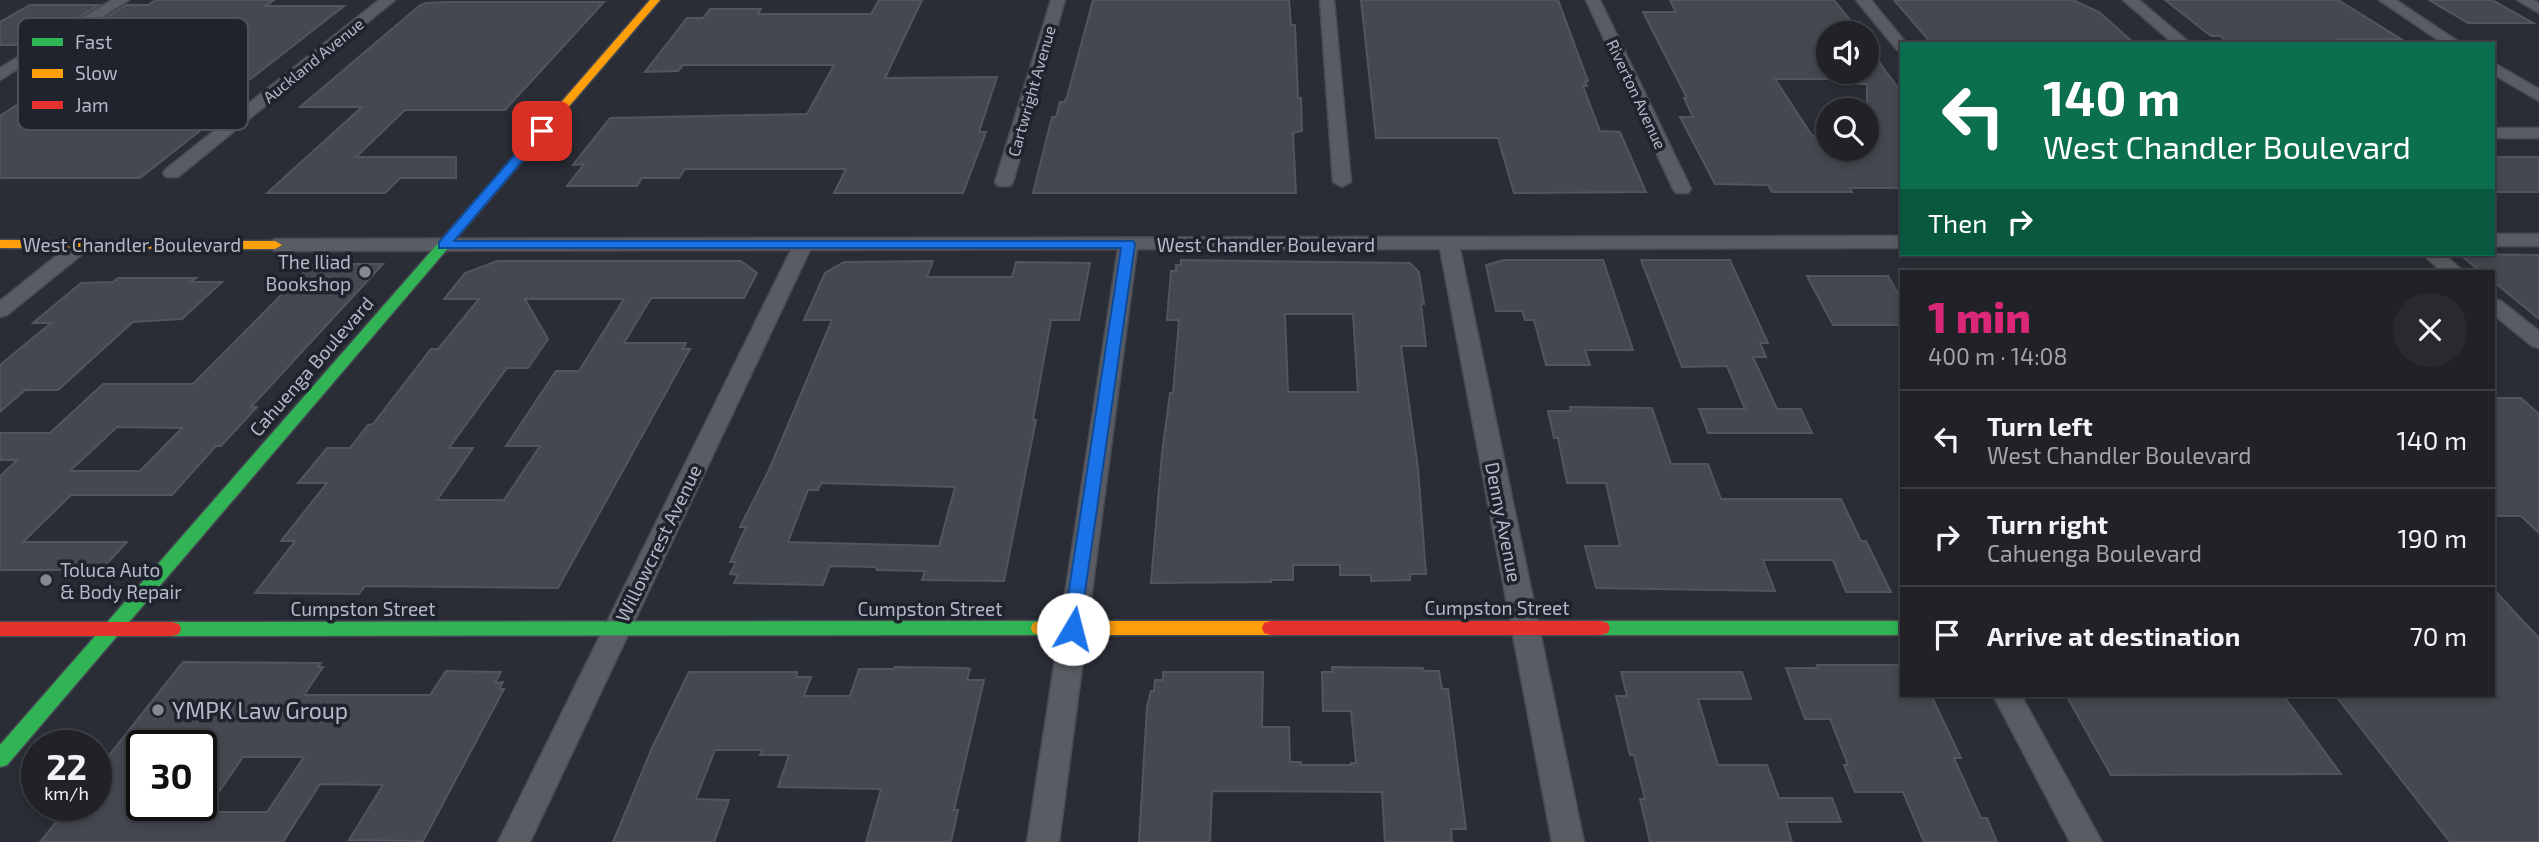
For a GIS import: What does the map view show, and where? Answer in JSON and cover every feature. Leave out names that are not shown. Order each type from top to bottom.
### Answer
[{"type":"street","points":[[93,18],[122,0]]},
{"type":"street","name":"Auckland Avenue","points":[[248,112],[388,0]]},
{"type":"street","name":"Cahuenga Boulevard","points":[[0,759],[655,0]]},
{"type":"street","name":"Cartwright Avenue","points":[[1004,181],[1058,0]]},
{"type":"street","points":[[1327,0],[1342,182]]},
{"type":"street","name":"Riverton Avenue","points":[[1593,0],[1682,189]]},
{"type":"street","points":[[1863,0],[1900,45]]},
{"type":"street","points":[[2130,0],[2182,42]]},
{"type":"street","points":[[2386,0],[2452,42]]},
{"type":"street","points":[[2524,0],[2539,9]]},
{"type":"street","points":[[0,75],[18,64]]},
{"type":"street","points":[[2495,69],[2539,96]]},
{"type":"street","name":"Auckland Avenue","points":[[172,173],[226,130]]},
{"type":"street","points":[[2495,133],[2539,133]]},
{"type":"street","points":[[2495,240],[2539,240]]},
{"type":"street","name":"West Chandler Boulevard","points":[[0,244],[1900,242]]},
{"type":"street","name":"Denny Avenue","points":[[1449,243],[1567,842]]},
{"type":"street","points":[[0,312],[83,244]]},
{"type":"street","points":[[1043,842],[1128,244]]},
{"type":"street","name":"Willowcrest Avenue","points":[[514,842],[803,245]]},
{"type":"street","points":[[2434,256],[2452,270]]},
{"type":"street","points":[[2495,305],[2539,342]]},
{"type":"street","name":"Cumpston Street","points":[[0,629],[1900,628]]},
{"type":"street","points":[[2008,697],[2087,842]]},
{"type":"building","points":[[156,0],[274,0],[266,6],[344,6],[248,81],[248,18],[105,18],[126,5],[148,5]]},
{"type":"building","points":[[879,0],[922,0],[885,78],[997,77],[979,132],[986,132],[963,193],[834,193],[846,169],[685,169],[679,178],[642,178],[637,186],[567,186],[584,164],[573,165],[610,118],[807,114],[834,65],[683,65],[678,71],[645,72],[687,18],[703,18],[710,9],[761,9],[758,14],[871,14]]},
{"type":"building","points":[[1093,0],[1289,0],[1291,25],[1295,25],[1298,98],[1301,98],[1302,131],[1293,133],[1296,193],[1033,193],[1052,117],[1056,117],[1060,102],[1064,102],[1067,97]]},
{"type":"building","points":[[1361,0],[1558,0],[1588,81],[1585,81],[1587,86],[1583,86],[1600,131],[1620,132],[1646,192],[1514,193],[1498,138],[1376,138]]},
{"type":"building","points":[[1670,0],[1834,0],[1851,21],[1816,21],[1816,79],[1775,79],[1811,134],[1816,137],[1816,161],[1879,161],[1879,98],[1867,98],[1867,84],[1879,84],[1879,62],[1900,90],[1900,188],[1849,188],[1852,192],[1772,192],[1768,185],[1715,184],[1680,117],[1693,117],[1684,98],[1687,98],[1643,12],[1676,12]]},
{"type":"building","points":[[1894,0],[2073,0],[2099,12],[2133,42],[1930,42]]},
{"type":"building","points":[[2165,0],[2338,0],[2401,39],[2228,42],[2220,36],[2211,36]]},
{"type":"building","points":[[2429,0],[2492,0],[2533,23],[2468,23]]},
{"type":"building","points":[[448,2],[604,2],[505,110],[405,110],[356,157],[456,157],[456,178],[400,178],[385,193],[267,193],[362,107],[300,107],[419,6]]},
{"type":"building","points":[[30,5],[99,5],[78,18],[18,18],[18,45],[0,45],[0,22]]},
{"type":"building","points":[[18,104],[18,130],[201,130],[140,178],[0,178],[0,116]]},
{"type":"building","points":[[2495,157],[2539,157],[2539,192],[2495,192]]},
{"type":"building","points":[[2539,255],[2539,319],[2495,283],[2495,270],[2479,270],[2461,256]]},
{"type":"building","points":[[1181,260],[1410,263],[1419,272],[1426,346],[1401,346],[1418,468],[1426,574],[1410,574],[1410,580],[1371,581],[1371,575],[1340,575],[1340,565],[1293,565],[1293,580],[1151,583],[1162,453],[1170,393],[1173,393],[1179,320],[1167,320],[1171,271],[1176,271],[1176,265],[1181,265]],"holes":[[[1285,314],[1353,314],[1358,392],[1288,392]]]},
{"type":"building","points":[[1504,260],[1603,260],[1633,350],[1585,350],[1590,365],[1546,365],[1534,320],[1525,320],[1522,311],[1496,311],[1486,265]]},
{"type":"building","points":[[1641,260],[1730,260],[1768,343],[1760,343],[1766,357],[1753,357],[1777,409],[1801,409],[1812,433],[1708,433],[1699,409],[1745,409],[1727,366],[1682,367]]},
{"type":"building","points":[[497,261],[741,261],[757,273],[744,298],[651,298],[624,343],[686,343],[683,349],[690,349],[558,588],[365,586],[359,594],[255,593],[295,541],[281,541],[327,483],[298,483],[327,448],[350,448],[368,425],[373,424],[431,349],[438,349],[479,299],[444,299],[465,273]],"holes":[[[525,299],[624,299],[579,371],[556,371],[506,446],[540,446],[504,500],[437,500],[473,448],[449,448],[507,368],[528,368],[548,339]]]},
{"type":"building","points":[[933,261],[927,277],[1012,277],[1016,262],[1090,263],[1079,320],[1051,320],[1033,420],[1036,420],[1004,581],[922,580],[925,571],[830,566],[823,585],[734,583],[738,575],[730,574],[736,562],[730,562],[746,527],[740,527],[769,470],[832,320],[804,320],[825,273],[844,262]],"holes":[[[821,483],[955,487],[939,546],[788,542],[808,490],[818,490]]]},
{"type":"building","points":[[312,264],[383,264],[251,407],[257,407],[221,446],[216,446],[172,495],[71,495],[23,542],[127,542],[101,570],[0,570],[0,476],[17,460],[0,460],[0,433],[50,433],[103,384],[193,384]],"holes":[[[117,427],[182,428],[140,471],[70,471]]]},
{"type":"building","points":[[1807,276],[1888,276],[1900,297],[1900,325],[1833,325]]},
{"type":"building","points":[[118,278],[196,278],[191,282],[222,282],[182,319],[133,322],[58,390],[25,390],[0,412],[0,365],[51,323],[33,323],[81,283],[113,282]]},
{"type":"building","points":[[2495,398],[2521,398],[2539,414],[2539,533],[2521,516],[2495,516]]},
{"type":"building","points":[[1570,407],[1652,408],[1671,464],[1708,464],[1721,499],[1841,499],[1861,541],[1866,541],[1891,592],[1846,592],[1833,560],[1763,560],[1775,591],[1596,588],[1585,546],[1620,546],[1606,483],[1567,483],[1558,438],[1554,438],[1548,411],[1571,411]]},
{"type":"building","points":[[2495,591],[2539,638],[2539,842],[2450,842],[2337,697],[2495,697]]},
{"type":"building","points":[[183,662],[321,663],[318,667],[323,667],[304,695],[430,695],[446,671],[501,672],[495,683],[503,682],[499,689],[504,689],[423,841],[349,840],[383,785],[320,784],[283,842],[40,842],[57,821],[112,821],[112,751],[126,734],[126,821],[217,821],[217,812],[267,812],[304,757],[243,757],[217,795],[217,730],[129,730]]},
{"type":"building","points":[[1817,665],[1900,665],[1900,697],[1932,697],[1961,758],[1954,758],[1981,818],[1987,818],[1997,842],[1924,842],[1903,792],[1855,792],[1844,765],[1848,765],[1830,719],[1805,719],[1786,668],[1818,668]]},
{"type":"building","points":[[1332,667],[1423,668],[1424,671],[1439,671],[1442,689],[1448,689],[1466,829],[1451,829],[1452,842],[1385,842],[1382,792],[1212,791],[1210,842],[1139,842],[1147,707],[1151,691],[1154,691],[1155,680],[1163,680],[1163,672],[1263,672],[1262,727],[1289,727],[1290,762],[1301,762],[1301,765],[1351,765],[1356,763],[1351,711],[1323,711],[1322,672],[1333,672]]},
{"type":"building","points":[[966,668],[970,669],[967,680],[984,680],[954,810],[958,810],[951,842],[866,842],[881,789],[778,787],[789,755],[760,755],[762,750],[715,750],[696,799],[729,800],[714,842],[613,842],[652,748],[689,672],[797,672],[796,677],[811,677],[804,696],[850,696],[859,669]]},
{"type":"building","points":[[1621,672],[1742,672],[1751,699],[1698,699],[1718,765],[1767,765],[1779,798],[1832,798],[1841,822],[1786,822],[1792,842],[1650,842],[1640,799],[1645,799],[1634,755],[1630,755],[1616,696],[1627,696]]},
{"type":"building","points":[[2067,697],[2284,697],[2341,774],[2111,775]]},
{"type":"traffic: fast","points":[[0,759],[555,116]]},
{"type":"traffic: fast","points":[[172,629],[1040,628]]},
{"type":"traffic: fast","points":[[1601,628],[1900,628]]},
{"type":"traffic: slow","points":[[555,116],[655,0]]},
{"type":"traffic: slow","points":[[0,244],[275,245]]},
{"type":"traffic: slow","points":[[1040,628],[1271,628]]},
{"type":"traffic: jam","points":[[1271,628],[1601,628]]},
{"type":"traffic: jam","points":[[0,629],[172,629]]},
{"type":"place","name":"The Iliad Bookshop","points":[[365,272]]},
{"type":"place","name":"Toluca Auto & Body Repair","points":[[46,580]]},
{"type":"place","name":"YMPK Law Group","points":[[158,710]]},
{"type":"route","points":[[542,131],[443,245],[1128,244],[1073,629]]}]
